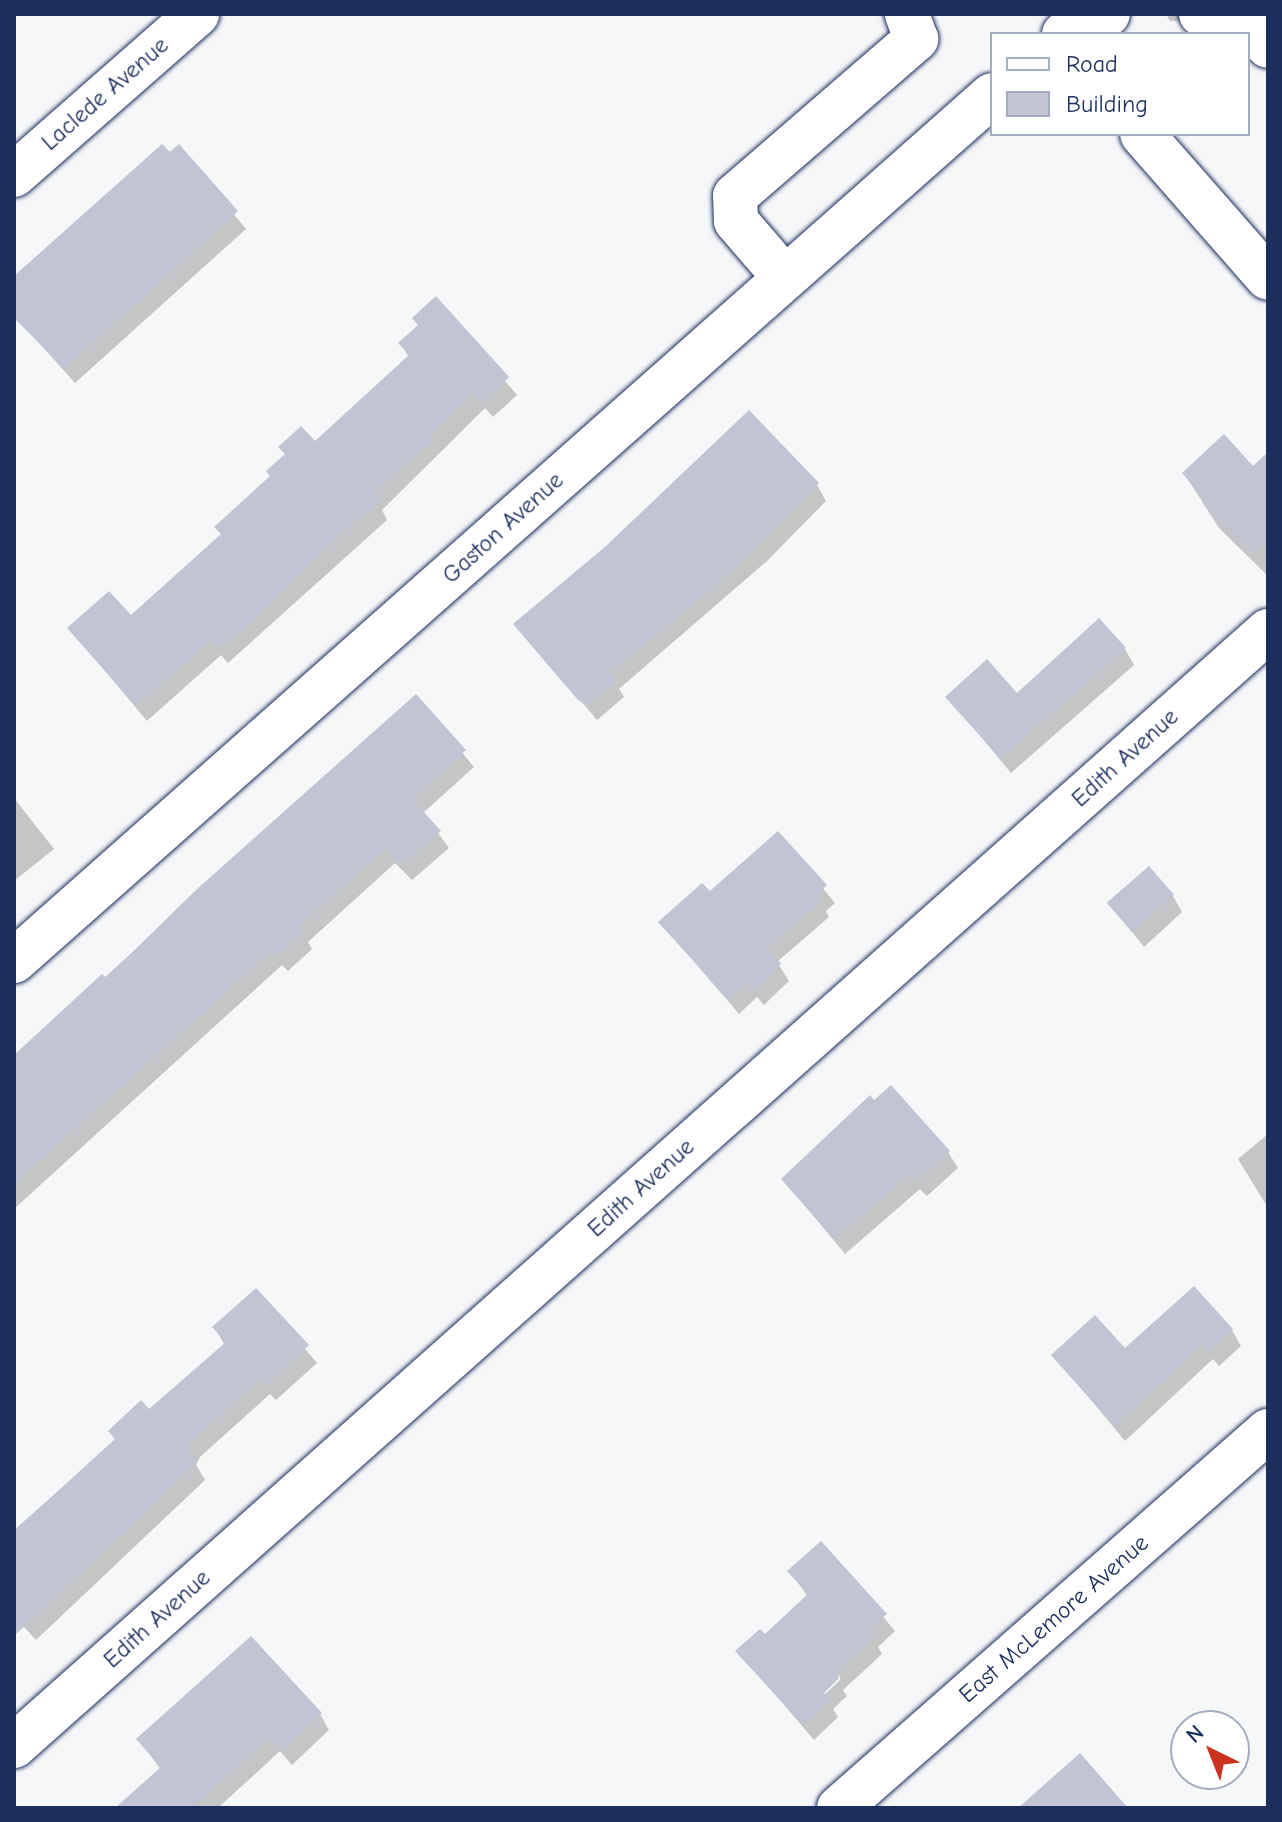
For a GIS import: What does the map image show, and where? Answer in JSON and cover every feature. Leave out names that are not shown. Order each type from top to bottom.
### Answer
[{"type":"street","name":"Laclede Avenue","points":[[14,175],[197,14]]},
{"type":"street","points":[[785,278],[736,221],[735,196],[916,39],[907,14]]},
{"type":"street","points":[[1037,14],[1053,32]]},
{"type":"street","points":[[1068,32],[1108,14]]},
{"type":"street","points":[[1201,14],[1257,34],[1268,46]]},
{"type":"street","name":"Gaston Avenue","points":[[14,961],[990,97]]},
{"type":"street","points":[[1144,136],[1268,278]]},
{"type":"street","name":"Edith Avenue","points":[[14,1746],[1268,631]]},
{"type":"street","name":"East McLemore Avenue","points":[[845,1806],[1268,1431]]},
{"type":"building","points":[[162,144],[170,152],[179,144],[238,211],[64,368],[14,318],[14,276]]},
{"type":"building","points":[[436,296],[509,377],[482,402],[474,393],[429,435],[433,439],[372,494],[380,503],[348,527],[231,640],[217,648],[210,640],[136,706],[67,628],[109,591],[131,615],[221,534],[214,527],[270,476],[266,471],[285,454],[278,447],[301,426],[315,441],[409,355],[398,343],[418,325],[412,318]]},
{"type":"building","points":[[749,410],[819,483],[716,585],[610,672],[617,680],[587,705],[578,700],[513,624],[606,546]]},
{"type":"building","points":[[1224,434],[1253,466],[1268,452],[1268,540],[1253,553],[1203,503],[1206,501],[1182,473]]},
{"type":"building","points":[[1099,618],[1126,648],[1000,758],[945,697],[987,659],[1017,693]]},
{"type":"building","points":[[416,694],[466,750],[412,799],[441,831],[401,865],[385,848],[299,926],[304,932],[277,956],[272,950],[14,1183],[14,1055],[102,974],[106,978],[197,889]]},
{"type":"building","points":[[778,831],[827,885],[817,895],[821,900],[767,948],[781,964],[754,990],[747,983],[728,999],[658,922],[702,883],[710,891]]},
{"type":"building","points":[[1149,866],[1174,895],[1132,931],[1107,903]]},
{"type":"building","points":[[891,1085],[950,1151],[917,1181],[910,1174],[834,1239],[781,1179],[870,1095],[874,1100]]},
{"type":"building","points":[[1194,1286],[1233,1329],[1209,1351],[1202,1344],[1114,1426],[1051,1355],[1095,1315],[1125,1348]]},
{"type":"building","points":[[256,1288],[309,1345],[266,1385],[260,1379],[191,1441],[187,1450],[197,1462],[14,1636],[14,1531],[115,1439],[108,1431],[141,1400],[149,1409],[226,1342],[212,1327]]},
{"type":"building","points":[[821,1541],[887,1614],[868,1631],[874,1637],[835,1673],[839,1678],[824,1693],[830,1700],[803,1725],[735,1651],[760,1629],[765,1634],[808,1594],[787,1571]]},
{"type":"building","points":[[251,1636],[322,1713],[282,1750],[270,1737],[191,1808],[115,1808],[161,1767],[136,1739]]},
{"type":"building","points":[[1080,1753],[1128,1808],[1018,1808]]}]
